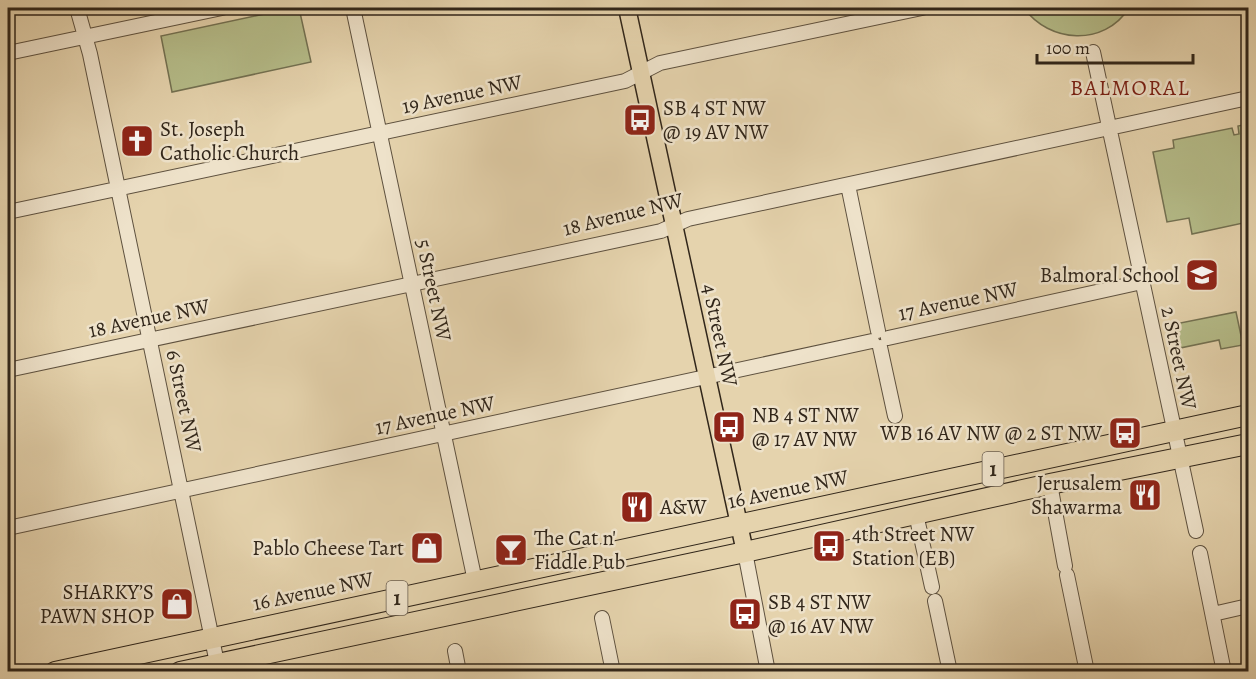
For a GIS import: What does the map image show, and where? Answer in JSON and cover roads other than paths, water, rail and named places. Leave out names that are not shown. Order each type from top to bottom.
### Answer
[{"type":"highway","name":"16 Avenue NW","points":[[55,672],[1248,415]]},
{"type":"highway","name":"1","points":[[180,672],[745,552],[1050,484],[1248,444]]},
{"type":"main road","name":"4 Street NW","points":[[627,8],[745,552]]},
{"type":"street","name":"6 Street NW","points":[[77,8],[118,189],[217,663]]},
{"type":"street","points":[[8,53],[222,8]]},
{"type":"street","name":"5 Street NW","points":[[352,8],[476,580]]},
{"type":"street","name":"19 Avenue NW","points":[[8,212],[625,81],[660,63],[922,8]]},
{"type":"street","name":"2 Street NW","points":[[1093,52],[1196,531]]},
{"type":"street","name":"18 Avenue NW","points":[[8,370],[661,231],[688,219],[1248,98]]},
{"type":"street","points":[[848,185],[895,416]]},
{"type":"street","name":"17 Avenue NW","points":[[8,528],[1142,282]]},
{"type":"street","points":[[1050,484],[1087,672]]},
{"type":"street","points":[[916,514],[950,672]]},
{"type":"street","name":"4 Street NW","points":[[745,552],[768,672]]},
{"type":"street","points":[[1200,553],[1224,672]]},
{"type":"street","points":[[1213,614],[1248,606]]},
{"type":"street","points":[[602,618],[613,672]]},
{"type":"street","points":[[455,651],[459,672]]},
{"type":"place","name":"SB 4 ST NW @ 19 AV NW","points":[[640,120]]},
{"type":"place","name":"St. Joseph Catholic Church","points":[[137,141]]},
{"type":"place","name":"Balmoral School","points":[[1202,275]]},
{"type":"place","name":"NB 4 ST NW @ 17 AV NW","points":[[729,427]]},
{"type":"place","name":"WB 16 AV NW @ 2 ST NW","points":[[1125,433]]},
{"type":"place","name":"Jerusalem Shawarma","points":[[1145,495]]},
{"type":"place","name":"A&W","points":[[637,507]]},
{"type":"place","name":"4th Street NW Station (EB)","points":[[829,546]]},
{"type":"place","name":"Pablo Cheese Tart","points":[[427,548]]},
{"type":"place","name":"The Cat n' Fiddle Pub","points":[[511,550]]},
{"type":"place","name":"SHARKY’S PAWN SHOP","points":[[177,604]]},
{"type":"place","name":"SB 4 ST NW @ 16 AV NW","points":[[745,614]]},
{"type":"district","name":"BALMORAL","points":[[1130,87]]}]
